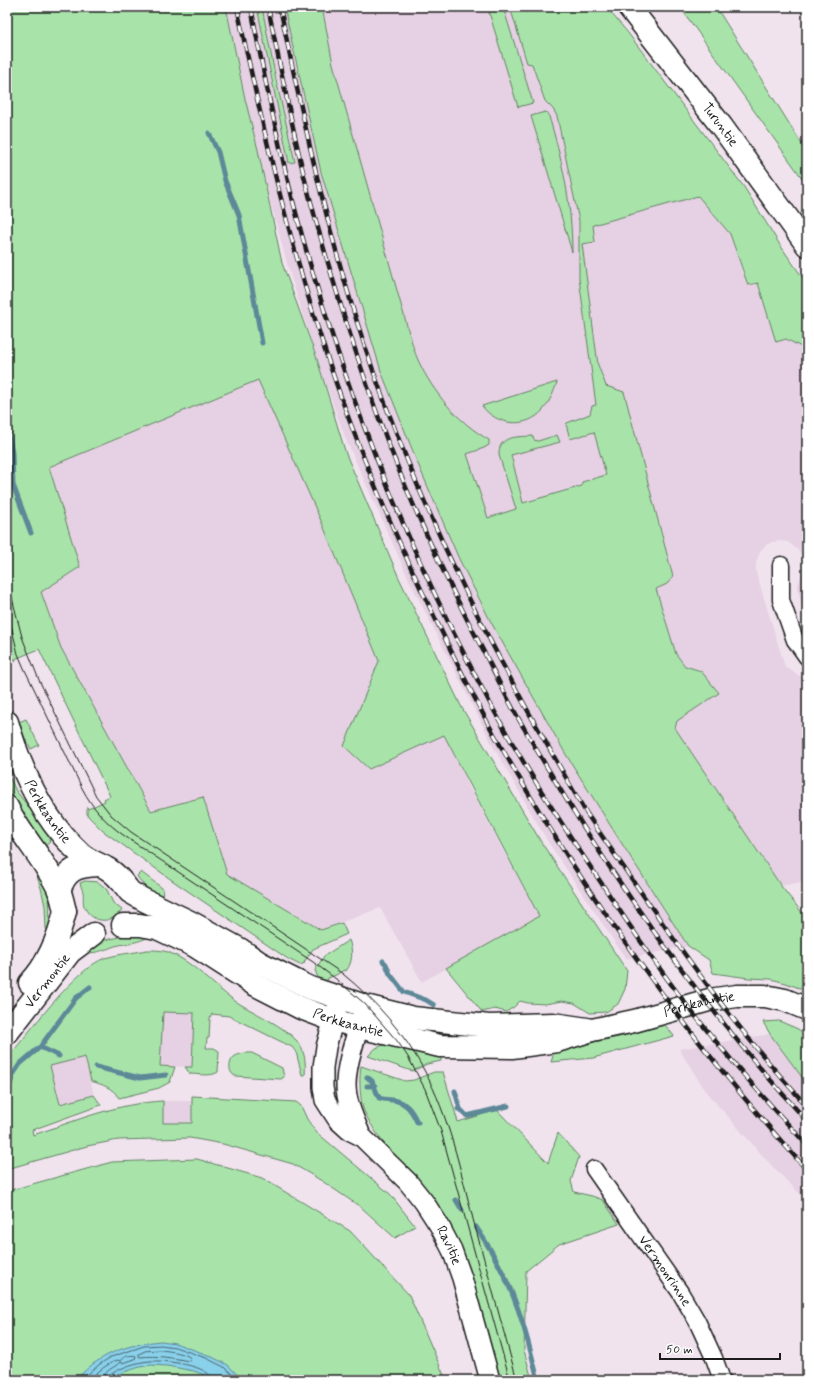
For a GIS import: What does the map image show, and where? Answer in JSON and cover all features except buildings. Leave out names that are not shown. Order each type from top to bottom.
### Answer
[{"type":"main road","name":"Turuntie","points":[[629,7],[722,127],[807,245]]},
{"type":"main road","name":"Perkkaantie","points":[[7,722],[23,769],[36,796],[51,821],[73,847],[98,865]]},
{"type":"main road","points":[[7,806],[22,834],[42,862],[62,901],[82,927],[94,934],[101,934],[112,930],[123,925],[129,917],[132,906],[130,892],[117,876],[107,868],[98,865],[86,866],[70,872],[63,879],[62,901]]},
{"type":"main road","name":"Perkkaantie","points":[[130,892],[190,922],[241,950],[260,963],[310,988],[365,1006],[413,1018],[489,1026],[553,1024],[592,1030]]},
{"type":"main road","name":"Vermontie","points":[[7,1009],[38,974],[60,930],[62,901]]},
{"type":"main road","name":"Perkkaantie","points":[[123,925],[140,925],[156,928],[196,946],[254,984],[290,1004],[333,1020],[440,1046],[512,1047],[557,1041],[592,1030],[634,1021],[709,1000],[736,996],[765,996],[785,1000],[807,1009]]},
{"type":"main road","name":"Vermontie","points":[[7,1033],[70,952],[94,934]]},
{"type":"street","points":[[781,565],[781,600],[795,640],[807,658]]},
{"type":"street","name":"Ravitie","points":[[340,997],[326,1047],[323,1067],[322,1087],[325,1100],[338,1120],[349,1130],[360,1136],[408,1182],[424,1202],[439,1225],[452,1250],[462,1278],[490,1380]]},
{"type":"street","name":"Ravitie","points":[[360,1136],[348,1102],[346,1086],[348,1070],[365,1006]]},
{"type":"street","name":"Vermonrinne","points":[[594,1169],[680,1292],[697,1321],[714,1358],[722,1380]]},
{"type":"shaded area","points":[[226,7],[284,7],[321,172],[381,371],[418,464],[459,559],[492,624],[565,753],[688,946],[626,959],[548,842],[494,748],[410,582],[346,440],[318,363],[290,274],[269,197],[245,99]]},
{"type":"shaded area","points":[[322,7],[510,7],[527,63],[532,64],[545,101],[553,109],[557,116],[579,221],[579,278],[596,405],[594,432],[606,476],[582,482],[585,496],[488,518],[467,454],[434,406],[409,333],[333,64]]},
{"type":"shaded area","points":[[698,196],[730,234],[743,275],[758,283],[776,342],[786,339],[807,350],[807,621],[797,588],[804,565],[803,558],[799,551],[788,542],[772,542],[760,551],[756,563],[756,572],[785,667],[807,680],[807,881],[781,886],[675,728],[701,671],[685,666],[676,654],[656,589],[667,584],[606,386],[598,365],[582,244],[595,242],[593,225]]},
{"type":"shaded area","points":[[258,379],[322,523],[379,661],[344,746],[370,769],[444,734],[470,788],[539,917],[422,982],[380,908],[321,930],[227,874],[203,797],[151,811],[61,648],[41,592],[80,567],[49,467]]},
{"type":"shaded area","points":[[162,1012],[194,1013],[192,1067],[160,1066]]},
{"type":"shaded area","points":[[770,1034],[807,1084],[807,1201],[771,1165],[706,1092],[679,1049]]},
{"type":"shaded area","points":[[85,1057],[94,1095],[60,1104],[50,1066]]},
{"type":"shaded area","points":[[163,1101],[192,1101],[192,1123],[163,1123]]},
{"type":"green space","points":[[7,7],[226,7],[282,263],[317,359],[346,454],[399,578],[462,708],[541,842],[627,971],[625,989],[618,1004],[606,1012],[590,1013],[574,1003],[562,1001],[545,1004],[520,1001],[506,1012],[495,1009],[482,1012],[446,968],[539,916],[444,735],[369,769],[344,746],[379,661],[322,523],[258,380],[49,467],[80,567],[41,592],[61,648],[151,811],[203,797],[227,874],[321,930],[342,923],[347,934],[313,949],[304,962],[305,963],[300,965],[288,959],[176,883],[103,831],[87,814],[87,807],[88,809],[105,801],[104,799],[110,796],[39,649],[15,659],[16,661],[11,657],[7,639]]},
{"type":"green space","points":[[257,7],[262,7],[276,80],[295,162],[289,163]]},
{"type":"green space","points":[[284,7],[322,7],[333,64],[417,357],[431,384],[448,406],[467,425],[489,440],[489,445],[467,454],[488,518],[516,509],[499,455],[502,444],[505,440],[510,438],[533,436],[534,440],[538,441],[557,435],[560,442],[511,455],[523,503],[582,486],[582,482],[606,475],[594,432],[570,439],[566,424],[590,414],[592,406],[596,405],[579,278],[579,221],[557,116],[553,109],[545,101],[532,64],[527,63],[510,7],[606,7],[628,33],[744,187],[780,245],[807,284],[807,350],[786,339],[776,342],[758,283],[748,285],[730,234],[698,196],[593,225],[595,242],[582,244],[598,365],[606,386],[624,392],[673,577],[667,584],[656,589],[676,654],[685,666],[701,671],[719,693],[677,721],[675,728],[781,886],[807,919],[807,991],[771,979],[749,978],[713,973],[709,960],[688,946],[565,753],[492,624],[459,559],[418,464],[381,371],[321,172]]},
{"type":"green space","points":[[503,7],[533,103],[518,107],[488,9]]},
{"type":"green space","points":[[680,7],[716,7],[807,152],[807,185]]},
{"type":"green space","points":[[545,112],[548,113],[562,165],[570,216],[572,252],[531,116]]},
{"type":"green space","points":[[557,382],[552,396],[543,410],[529,420],[512,423],[504,421],[488,413],[482,406]]},
{"type":"green space","points":[[26,719],[39,745],[31,749],[19,722]]},
{"type":"green space","points":[[7,772],[16,791],[45,827],[50,842],[45,846],[29,825],[14,801],[7,783]]},
{"type":"green space","points":[[41,870],[47,885],[50,907],[49,931],[46,929],[45,906],[36,874]]},
{"type":"green space","points":[[141,872],[162,888],[162,898],[142,883],[137,876]]},
{"type":"green space","points":[[85,881],[98,882],[107,890],[113,903],[122,910],[118,915],[108,920],[103,920],[93,917],[88,913],[85,908],[80,883]]},
{"type":"green space","points":[[136,934],[150,936],[98,952],[81,952],[100,941]]},
{"type":"green space","points":[[349,940],[352,956],[346,971],[344,970],[328,978],[328,980],[319,981],[315,970],[324,956]]},
{"type":"green space","points":[[147,950],[165,951],[177,956],[195,968],[235,1001],[291,1035],[300,1045],[303,1053],[305,1061],[305,1075],[302,1075],[296,1052],[292,1047],[229,1016],[212,1014],[210,1018],[209,1038],[207,1038],[206,1048],[214,1048],[219,1051],[218,1072],[208,1075],[190,1074],[185,1067],[192,1067],[194,1013],[163,1012],[160,1066],[175,1067],[170,1082],[159,1088],[119,1098],[110,1089],[91,1081],[85,1057],[50,1066],[60,1104],[94,1095],[101,1105],[32,1130],[33,1135],[113,1109],[146,1102],[163,1101],[163,1123],[192,1123],[192,1096],[296,1102],[301,1106],[307,1119],[316,1132],[390,1194],[415,1226],[395,1238],[362,1208],[322,1181],[293,1164],[223,1144],[190,1138],[118,1140],[87,1146],[7,1169],[9,1085],[7,1089],[7,1056],[15,1049],[69,985],[82,973],[105,958]]},
{"type":"green space","points":[[779,1021],[798,1029],[807,1037],[807,1084],[770,1034],[763,1022]]},
{"type":"green space","points":[[665,1025],[674,1036],[593,1058],[551,1062],[554,1053],[568,1047],[619,1037]]},
{"type":"green space","points":[[391,1042],[441,1054],[441,1061],[427,1064],[413,1071],[368,1056],[376,1048]]},
{"type":"green space","points":[[245,1053],[252,1053],[282,1068],[284,1077],[281,1079],[233,1075],[230,1071],[231,1060],[235,1056]]},
{"type":"green space","points":[[361,1066],[405,1081],[414,1080],[434,1072],[443,1072],[458,1122],[497,1110],[548,1163],[558,1133],[579,1157],[571,1181],[574,1192],[603,1200],[619,1224],[559,1244],[526,1271],[524,1350],[532,1380],[498,1380],[455,1236],[431,1195],[413,1173],[389,1150],[367,1117],[362,1105],[360,1081]]},
{"type":"green space","points":[[197,1159],[262,1178],[350,1231],[409,1295],[446,1380],[7,1380],[7,1191],[112,1162]]},
{"type":"water","points":[[161,1341],[175,1343],[208,1355],[228,1365],[242,1380],[210,1380],[204,1375],[194,1371],[167,1366],[151,1365],[124,1372],[110,1380],[75,1380],[93,1364],[113,1352],[145,1343]]},
{"type":"waterway","points":[[209,133],[218,152],[225,181],[239,215],[262,343]]},
{"type":"waterway","points":[[7,424],[12,453],[13,485],[31,533]]},
{"type":"waterway","points":[[383,961],[386,964],[390,974],[404,992],[426,1000],[434,1005]]},
{"type":"waterway","points":[[7,1093],[14,1073],[20,1064],[40,1047],[76,998],[90,987]]},
{"type":"waterway","points":[[40,1047],[59,1056]]},
{"type":"waterway","points":[[96,1067],[140,1078],[166,1075]]},
{"type":"waterway","points":[[367,1077],[372,1081],[379,1098],[405,1104],[411,1110],[418,1122]]},
{"type":"waterway","points":[[367,1086],[375,1086]]},
{"type":"waterway","points":[[455,1091],[460,1109]]},
{"type":"waterway","points":[[458,1109],[460,1109],[467,1116],[508,1106]]},
{"type":"waterway","points":[[456,1200],[462,1210]]},
{"type":"waterway","points":[[476,1227],[500,1266],[510,1287],[521,1318],[538,1380]]},
{"type":"tram line","points":[[7,578],[22,637],[39,680],[96,796],[111,815],[131,832],[343,974],[378,1006],[408,1043],[433,1088],[447,1124],[517,1380]]},
{"type":"tram line","points":[[7,609],[18,654],[24,668],[82,788],[91,803],[101,815],[126,837],[336,979],[365,1004],[398,1042],[408,1057],[425,1089],[441,1131],[510,1380]]},
{"type":"railway","points":[[237,7],[280,196],[306,290],[336,383],[382,503],[408,562],[451,651],[474,697],[532,800],[567,856],[641,965],[721,1070],[763,1121],[807,1170]]},
{"type":"railway","points":[[251,7],[271,109],[295,210],[332,336],[374,453],[398,511],[449,624],[477,680],[518,753],[566,830],[635,933],[703,1026],[746,1078],[807,1145]]},
{"type":"railway","points":[[268,7],[305,180],[325,253],[347,325],[389,445],[434,552],[504,692],[587,832],[620,882],[691,981],[728,1029],[807,1121]]},
{"type":"railway","points":[[280,7],[299,99],[332,237],[345,283],[392,423],[454,568],[502,663],[587,814],[676,942],[718,999],[761,1054],[807,1106]]}]
